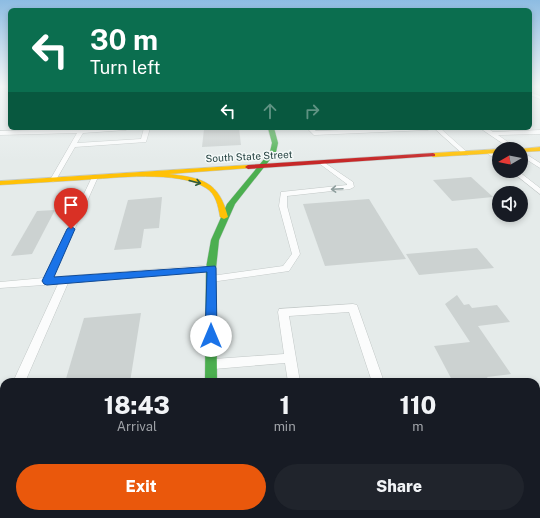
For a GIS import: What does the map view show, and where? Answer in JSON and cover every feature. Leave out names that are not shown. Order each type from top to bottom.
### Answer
[{"type":"main road","points":[[211,378],[211,279],[215,240],[231,204],[274,152],[275,143],[272,130]]},
{"type":"main road","points":[[528,151],[540,149]]},
{"type":"main road","name":"South State Street","points":[[0,183],[489,152]]},
{"type":"main road","points":[[143,174],[197,182],[207,186],[220,201],[224,217]]},
{"type":"lane","points":[[0,133],[95,130]]},
{"type":"lane","points":[[72,145],[144,141],[147,130]]},
{"type":"lane","points":[[312,130],[314,133],[382,130]]},
{"type":"lane","points":[[439,130],[466,154]]},
{"type":"lane","points":[[486,130],[504,142]]},
{"type":"lane","points":[[53,180],[80,131]]},
{"type":"lane","points":[[491,134],[540,132]]},
{"type":"lane","points":[[528,157],[540,166]]},
{"type":"lane","points":[[211,279],[286,269],[296,254],[283,206],[284,194],[350,187],[351,183],[322,163]]},
{"type":"lane","points":[[47,281],[94,177]]},
{"type":"lane","points":[[523,178],[540,192]]},
{"type":"lane","points":[[0,285],[212,268]]},
{"type":"lane","points":[[21,378],[64,280]]},
{"type":"lane","points":[[293,378],[283,312],[353,308],[377,378]]},
{"type":"lane","points":[[211,364],[290,358]]},
{"type":"building","points":[[204,130],[239,130],[241,145],[202,147]]},
{"type":"building","points":[[471,177],[492,197],[452,201],[433,180]]},
{"type":"building","points":[[162,197],[159,228],[144,229],[141,248],[114,250],[128,200]]},
{"type":"building","points":[[369,199],[406,259],[325,266],[303,204]]},
{"type":"building","points":[[55,210],[32,254],[11,256],[37,211]]},
{"type":"building","points":[[477,248],[494,268],[419,275],[406,254]]},
{"type":"building","points":[[457,295],[464,305],[469,304],[472,308],[497,305],[510,322],[478,326],[511,374],[488,378],[451,378],[434,346],[470,342],[445,304]]},
{"type":"building","points":[[141,313],[131,378],[66,378],[84,318]]},
{"type":"traffic: fast","points":[[211,378],[211,268],[215,240],[231,204],[273,152],[275,143],[272,130]]},
{"type":"traffic: slow","points":[[528,150],[540,149]]},
{"type":"traffic: slow","points":[[433,155],[492,151]]},
{"type":"traffic: slow","points":[[0,183],[248,167]]},
{"type":"traffic: slow","points":[[143,174],[181,178],[200,182],[208,186],[218,197],[224,217]]},
{"type":"traffic: jam","points":[[248,167],[433,155]]},
{"type":"route","points":[[71,229],[47,281],[212,268],[211,336]]}]
